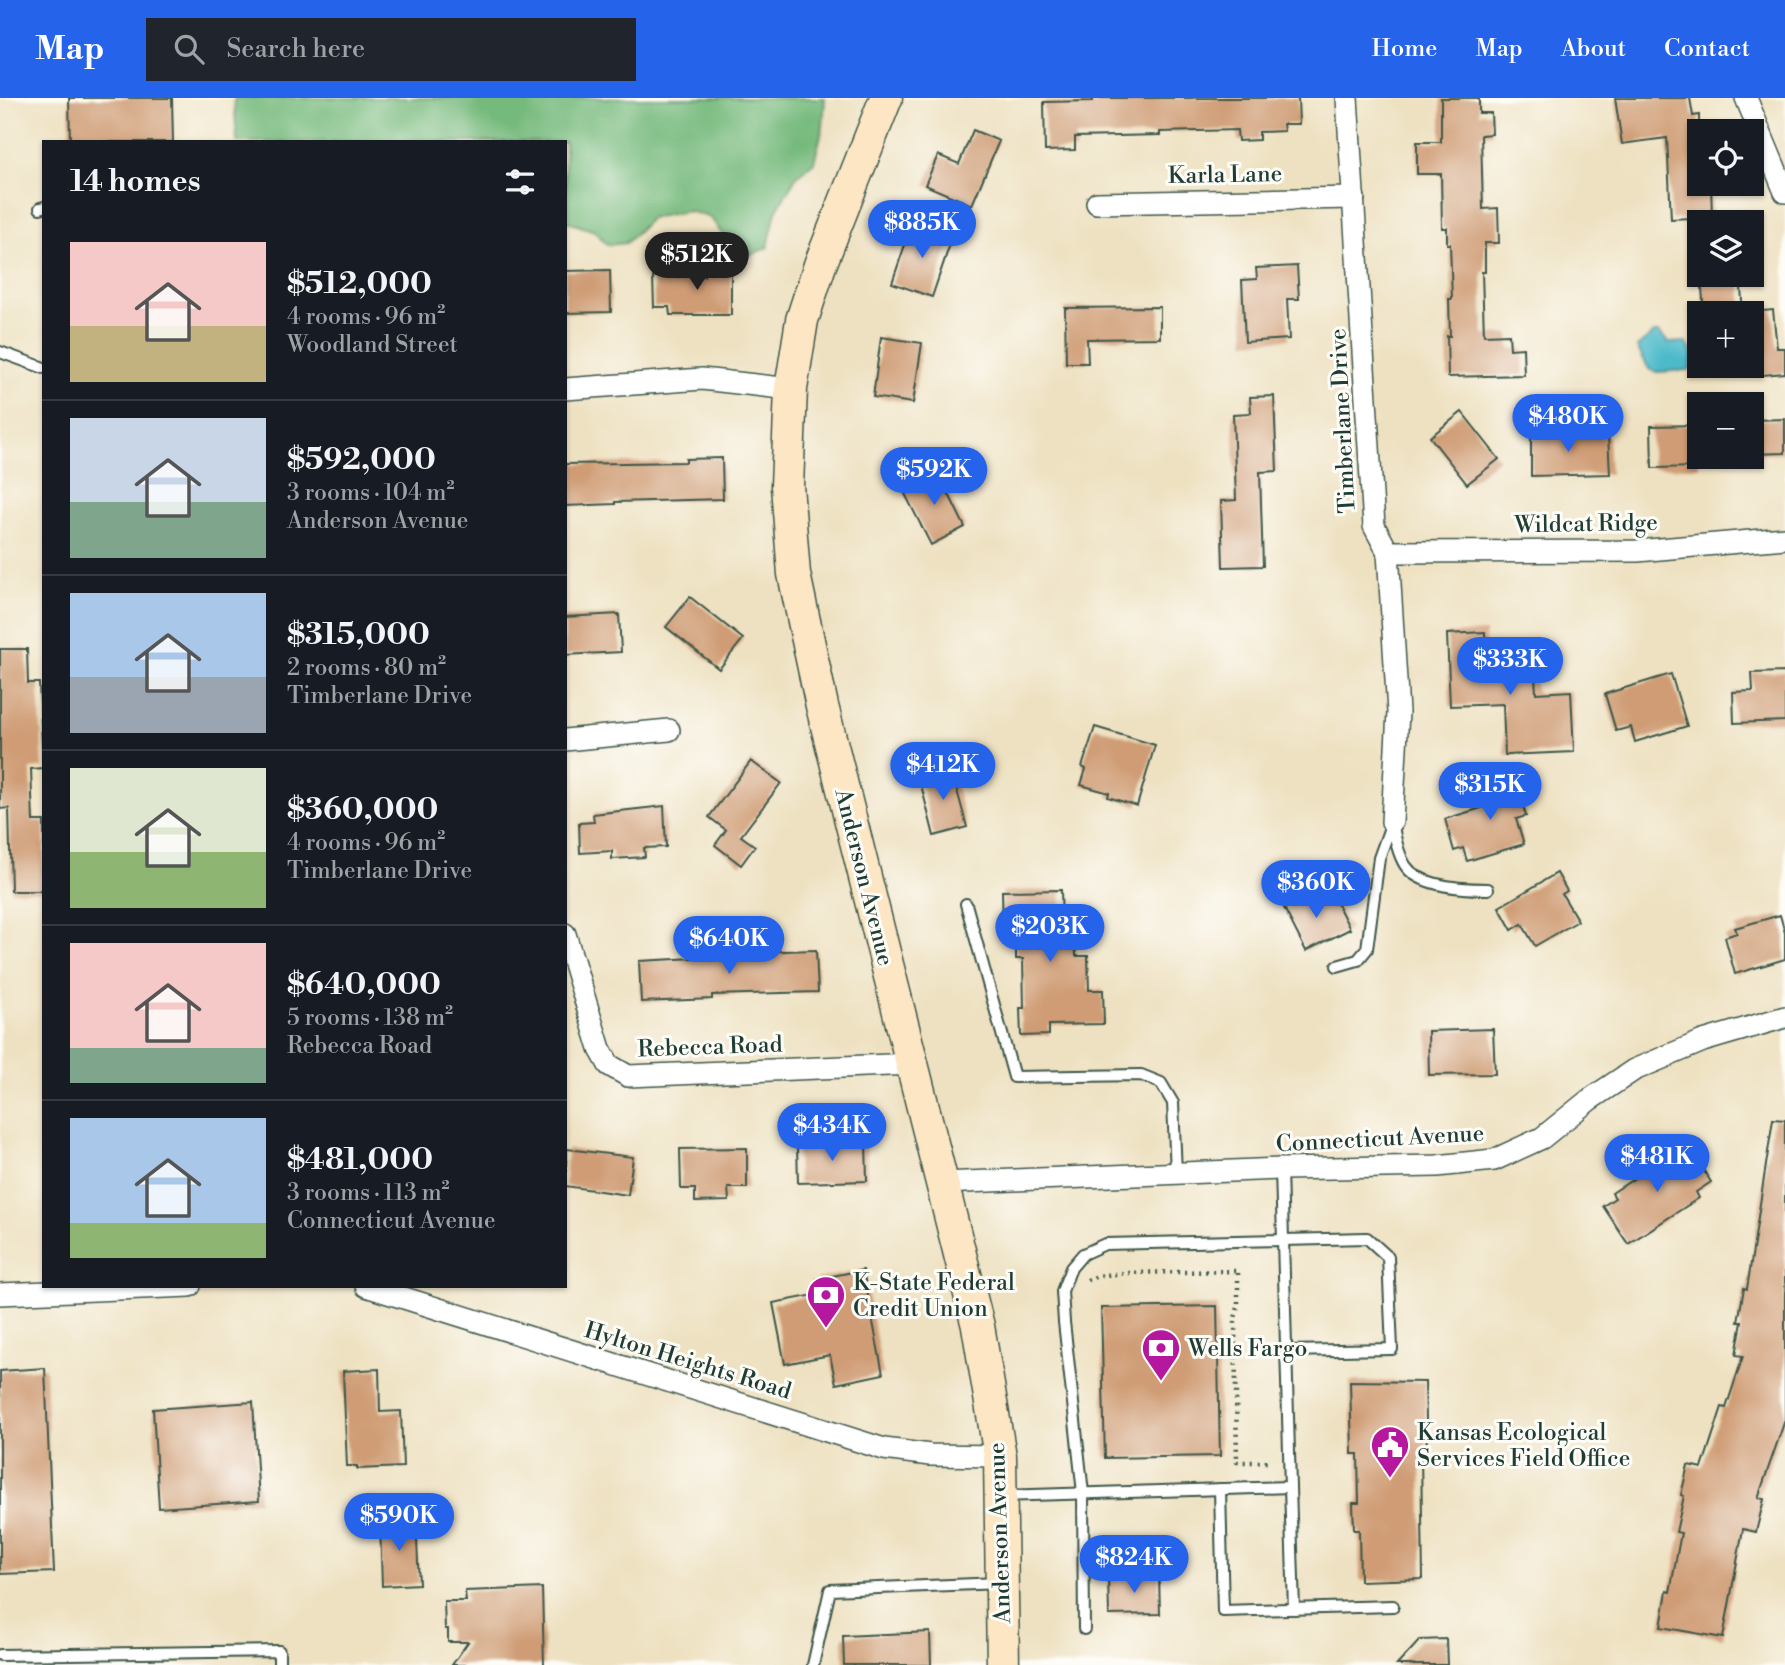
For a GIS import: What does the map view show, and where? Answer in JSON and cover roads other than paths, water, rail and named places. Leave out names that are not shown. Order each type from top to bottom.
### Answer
[{"type":"main road","name":"Anderson Avenue","points":[[886,98],[805,309],[791,389],[787,486],[794,574],[822,706],[978,1326],[1000,1456],[1003,1665]]},
{"type":"street","name":"Timberlane Drive","points":[[1348,98],[1374,526],[1388,552],[1398,712],[1392,822]]},
{"type":"street","points":[[1746,98],[1785,192]]},
{"type":"street","name":"Karla Lane","points":[[1097,203],[1354,198]]},
{"type":"street","points":[[567,389],[702,379],[791,389]]},
{"type":"street","name":"Wildcat Ridge","points":[[1388,552],[1637,551],[1785,538]]},
{"type":"street","points":[[567,740],[669,730]]},
{"type":"street","name":"Rebecca Road","points":[[567,941],[600,1049],[609,1065],[628,1076],[913,1064]]},
{"type":"street","name":"Connecticut Avenue","points":[[942,1182],[1437,1166],[1494,1160],[1542,1138],[1589,1100],[1634,1070],[1703,1041],[1785,1017]]},
{"type":"street","points":[[0,1294],[142,1288]]},
{"type":"street","name":"Hylton Heights Road","points":[[372,1288],[884,1449],[930,1455],[1000,1456]]},
{"type":"lane","points":[[0,352],[42,367]]},
{"type":"lane","points":[[1392,822],[1406,867],[1418,876],[1442,886],[1488,889]]},
{"type":"lane","points":[[1337,966],[1358,960],[1367,949],[1380,858],[1392,822]]},
{"type":"lane","points":[[966,904],[1014,1077],[1141,1074],[1161,1083],[1173,1103],[1176,1173]]},
{"type":"lane","points":[[1281,1169],[1294,1609]]},
{"type":"lane","points":[[1084,1629],[1083,1493],[1062,1291],[1071,1268],[1083,1254],[1105,1244],[1367,1238],[1388,1257],[1392,1349],[1286,1351]]},
{"type":"lane","points":[[1001,1496],[1290,1487]]},
{"type":"lane","points":[[1220,1489],[1223,1611],[1393,1606]]},
{"type":"lane","points":[[813,1665],[830,1590],[1002,1583]]},
{"type":"lane","points":[[0,1655],[279,1651],[279,1665]]},
{"type":"water","points":[[1654,333],[1659,333],[1669,343],[1686,342],[1687,370],[1657,372],[1649,369],[1637,347]]},
{"type":"place","name":"K-State Federal Credit Union","points":[[826,1329]]},
{"type":"place","name":"Wells Fargo","points":[[1161,1382]]},
{"type":"place","name":"Kansas Ecological Services Field Office","points":[[1390,1479]]}]
